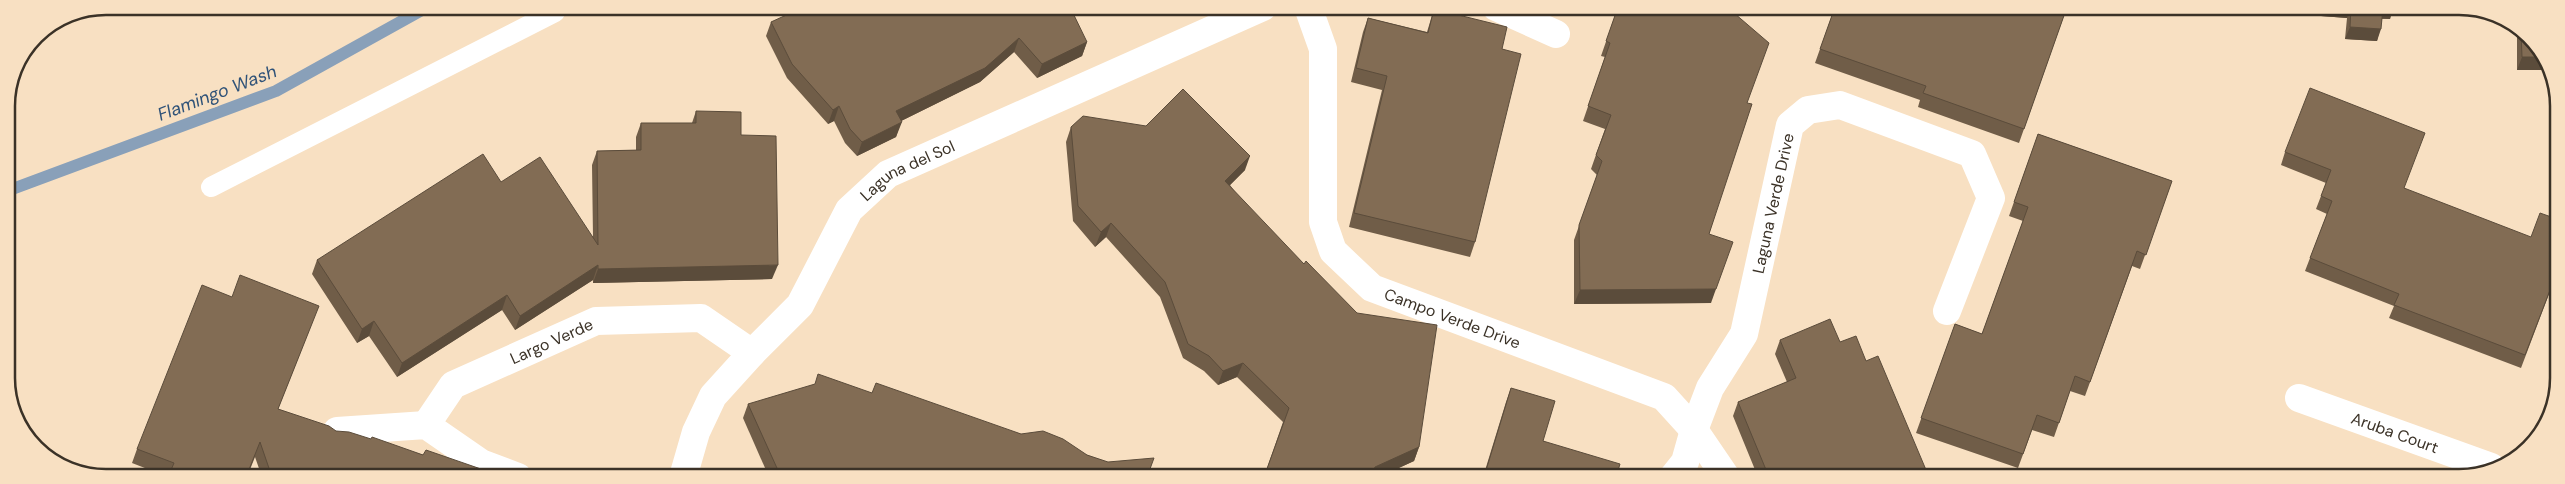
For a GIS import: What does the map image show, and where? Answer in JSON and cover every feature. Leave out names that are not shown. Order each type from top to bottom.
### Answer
[{"type":"street","name":"Laguna del Sol","points":[[685,469],[696,432],[713,396],[752,353],[800,305],[850,210],[888,174],[1245,15]]},
{"type":"street","name":"Campo Verde Drive","points":[[1311,15],[1323,49],[1323,222],[1333,251],[1372,288],[1664,397],[1694,430],[1721,469]]},
{"type":"street","points":[[1514,15],[1556,34]]},
{"type":"street","name":"Laguna Verde Drive","points":[[1680,469],[1686,462],[1694,430],[1710,388],[1744,334],[1790,125],[1808,110],[1840,105],[1972,154],[1990,198],[1947,311]]},
{"type":"street","name":"Largo Verde","points":[[426,425],[453,385],[596,321],[701,318],[752,353]]},
{"type":"street","name":"Aruba Court","points":[[2299,398],[2485,465]]},
{"type":"street","points":[[337,431],[426,425],[481,463],[497,469]]},
{"type":"lane","points":[[212,187],[549,15]]},
{"type":"building","points":[[786,15],[1074,15],[1087,42],[1042,64],[1019,38],[985,68],[896,111],[902,122],[862,142],[850,129],[839,106],[833,110],[792,64],[771,22]]},
{"type":"building","points":[[1432,15],[1458,15],[1507,27],[1502,49],[1521,54],[1475,242],[1354,213],[1387,76],[1356,68],[1368,18],[1428,33]]},
{"type":"building","points":[[1615,15],[1736,15],[1769,43],[1747,103],[1752,104],[1709,234],[1733,242],[1716,289],[1580,290],[1579,225],[1602,161],[1596,155],[1611,115],[1588,106],[1610,43],[1606,41]]},
{"type":"building","points":[[1832,15],[2064,15],[2024,129],[1923,93],[1926,86],[1820,49]]},
{"type":"building","points":[[2351,15],[2382,15],[2381,29],[2350,27]]},
{"type":"building","points":[[2521,41],[2536,57],[2522,57]]},
{"type":"building","points":[[2310,88],[2425,133],[2404,188],[2531,237],[2540,213],[2550,217],[2550,290],[2525,355],[2394,305],[2399,294],[2310,258],[2332,201],[2321,196],[2331,170],[2285,152]]},
{"type":"building","points":[[1183,89],[1250,156],[1225,181],[1304,264],[1306,261],[1357,313],[1437,325],[1419,447],[1374,469],[1267,469],[1289,408],[1243,363],[1223,371],[1209,356],[1188,344],[1165,282],[1111,223],[1101,232],[1078,206],[1071,127],[1083,116],[1146,126]]},
{"type":"building","points":[[696,111],[741,112],[741,135],[776,136],[778,265],[598,269],[598,265],[520,316],[507,295],[402,363],[374,321],[362,329],[317,260],[483,154],[501,182],[540,157],[598,245],[597,151],[641,150],[641,123],[696,123]]},
{"type":"building","points":[[2038,134],[2172,181],[2146,255],[2137,251],[2090,382],[2075,376],[2059,423],[2037,415],[2023,454],[1921,418],[1955,324],[1982,334],[2028,207],[2014,202]]},
{"type":"building","points":[[240,275],[319,306],[278,409],[329,426],[336,431],[349,432],[371,439],[372,437],[423,455],[426,450],[481,469],[269,469],[260,442],[249,469],[171,469],[174,463],[137,449],[202,285],[232,297]]},
{"type":"building","points":[[1830,319],[1840,342],[1856,336],[1866,361],[1878,356],[1926,469],[1766,469],[1738,402],[1796,378],[1780,340]]},
{"type":"building","points":[[818,374],[872,393],[876,383],[1021,434],[1043,431],[1063,439],[1087,455],[1108,462],[1154,458],[1150,469],[777,469],[748,404],[815,384]]},
{"type":"building","points":[[1511,388],[1555,401],[1543,441],[1620,464],[1618,469],[1486,469]]},
{"type":"waterway","name":"Flamingo Wash","points":[[15,188],[276,91],[413,15]]}]
